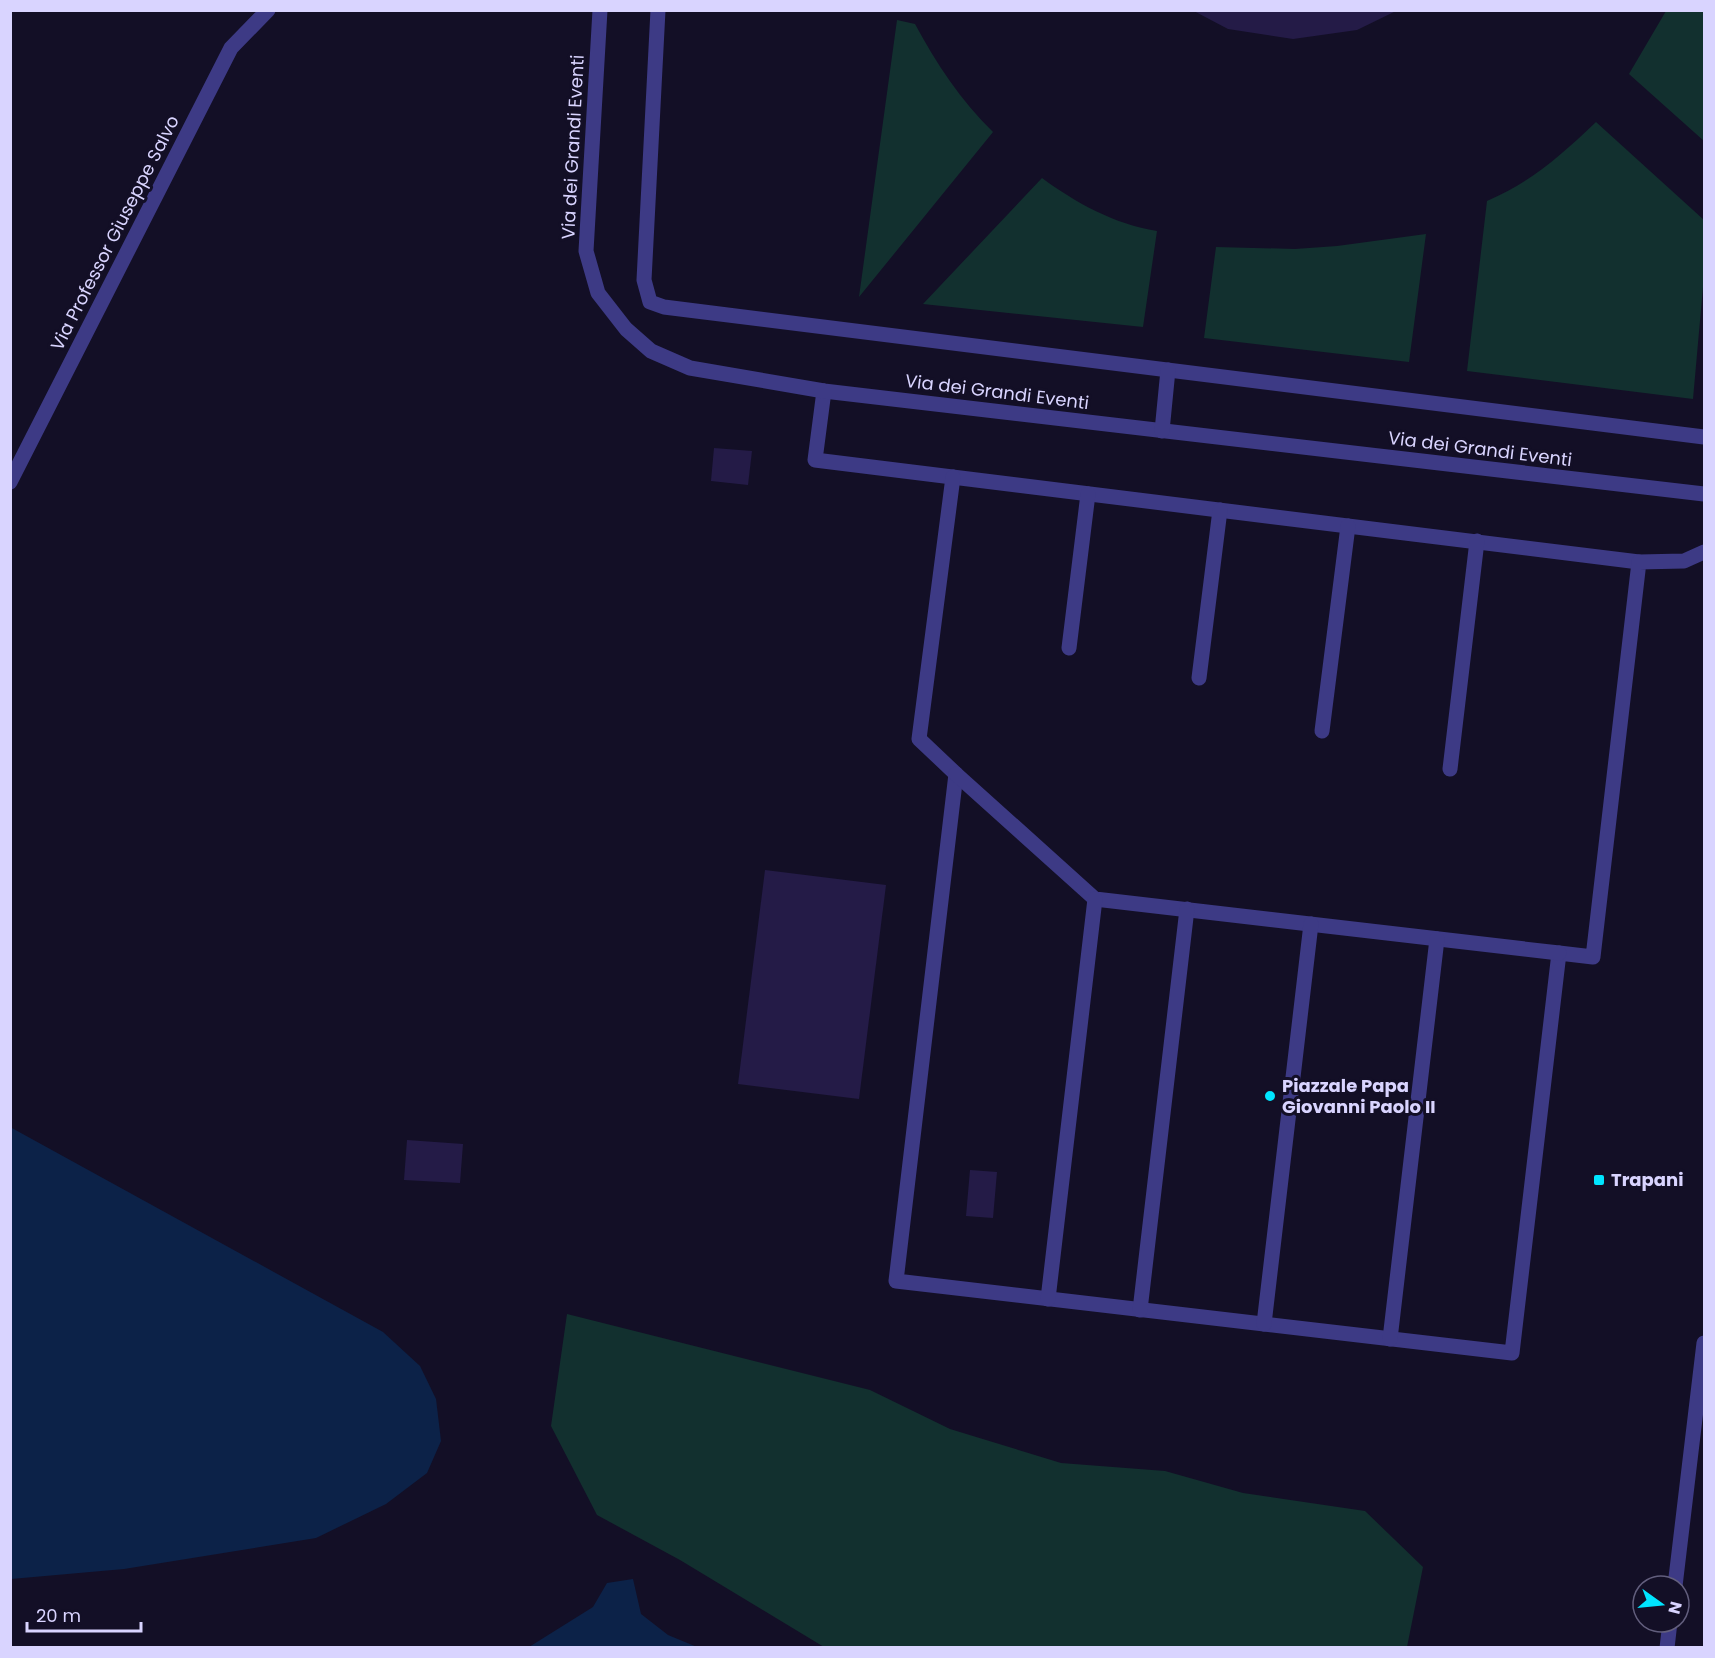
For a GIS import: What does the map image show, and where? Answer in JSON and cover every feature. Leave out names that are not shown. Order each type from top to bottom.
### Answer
[{"type":"street","name":"Via Professor Giuseppe Salvo","points":[[10,482],[231,48],[268,10]]},
{"type":"street","name":"Via dei Grandi Eventi","points":[[600,10],[586,250],[598,293],[626,329],[651,351],[690,368],[824,391],[1704,494]]},
{"type":"street","points":[[658,10],[644,280],[650,302],[664,307],[1704,437]]},
{"type":"street","points":[[1161,431],[1168,370]]},
{"type":"street","points":[[824,391],[815,460],[1639,562],[1684,561],[1704,552]]},
{"type":"street","points":[[953,477],[919,739],[1095,899],[1593,957],[1639,562]]},
{"type":"street","points":[[1069,648],[1088,494]]},
{"type":"street","points":[[1200,678],[1220,510]]},
{"type":"street","points":[[1322,731],[1348,526]]},
{"type":"street","points":[[1449,769],[1477,541]]},
{"type":"street","points":[[956,774],[896,1281],[1512,1353],[1559,953]]},
{"type":"street","points":[[1048,1299],[1095,899]]},
{"type":"street","points":[[1140,1310],[1187,909]]},
{"type":"street","points":[[1264,1324],[1311,924]]},
{"type":"street","points":[[1390,1339],[1437,939]]},
{"type":"street","points":[[1677,1574],[1699,1427],[1704,1343]]},
{"type":"green space","points":[[1666,11],[1704,11],[1704,141],[1629,74]]},
{"type":"green space","points":[[897,20],[915,24],[950,81],[970,108],[993,132],[859,297]]},
{"type":"green space","points":[[1596,122],[1704,220],[1704,276],[1693,399],[1467,371],[1487,201],[1519,185],[1545,167]]},
{"type":"green space","points":[[1042,178],[1068,196],[1111,218],[1157,231],[1143,327],[923,304]]},
{"type":"green space","points":[[1426,234],[1409,362],[1204,338],[1216,247],[1295,249]]},
{"type":"green space","points":[[567,1314],[870,1390],[950,1429],[1061,1463],[1165,1471],[1243,1493],[1365,1511],[1423,1567],[1407,1647],[824,1647],[680,1560],[597,1515],[551,1426]]},
{"type":"water","points":[[10,1127],[383,1332],[420,1366],[436,1399],[441,1441],[427,1473],[386,1504],[316,1538],[124,1569],[11,1579]]},
{"type":"water","points":[[633,1579],[641,1614],[668,1635],[697,1647],[529,1647],[593,1607],[607,1583]]},
{"type":"building","points":[[1192,10],[1398,10],[1357,30],[1293,39],[1228,29]]},
{"type":"building","points":[[714,448],[752,451],[748,485],[711,481]]},
{"type":"building","points":[[765,870],[886,885],[859,1099],[738,1084]]},
{"type":"building","points":[[407,1140],[463,1144],[460,1183],[404,1180]]},
{"type":"building","points":[[970,1170],[997,1172],[993,1218],[966,1216]]},
{"type":"place","name":"Piazzale Papa Giovanni Paolo II","points":[[1270,1096]]},
{"type":"place","name":"Trapani","points":[[1599,1180]]}]
